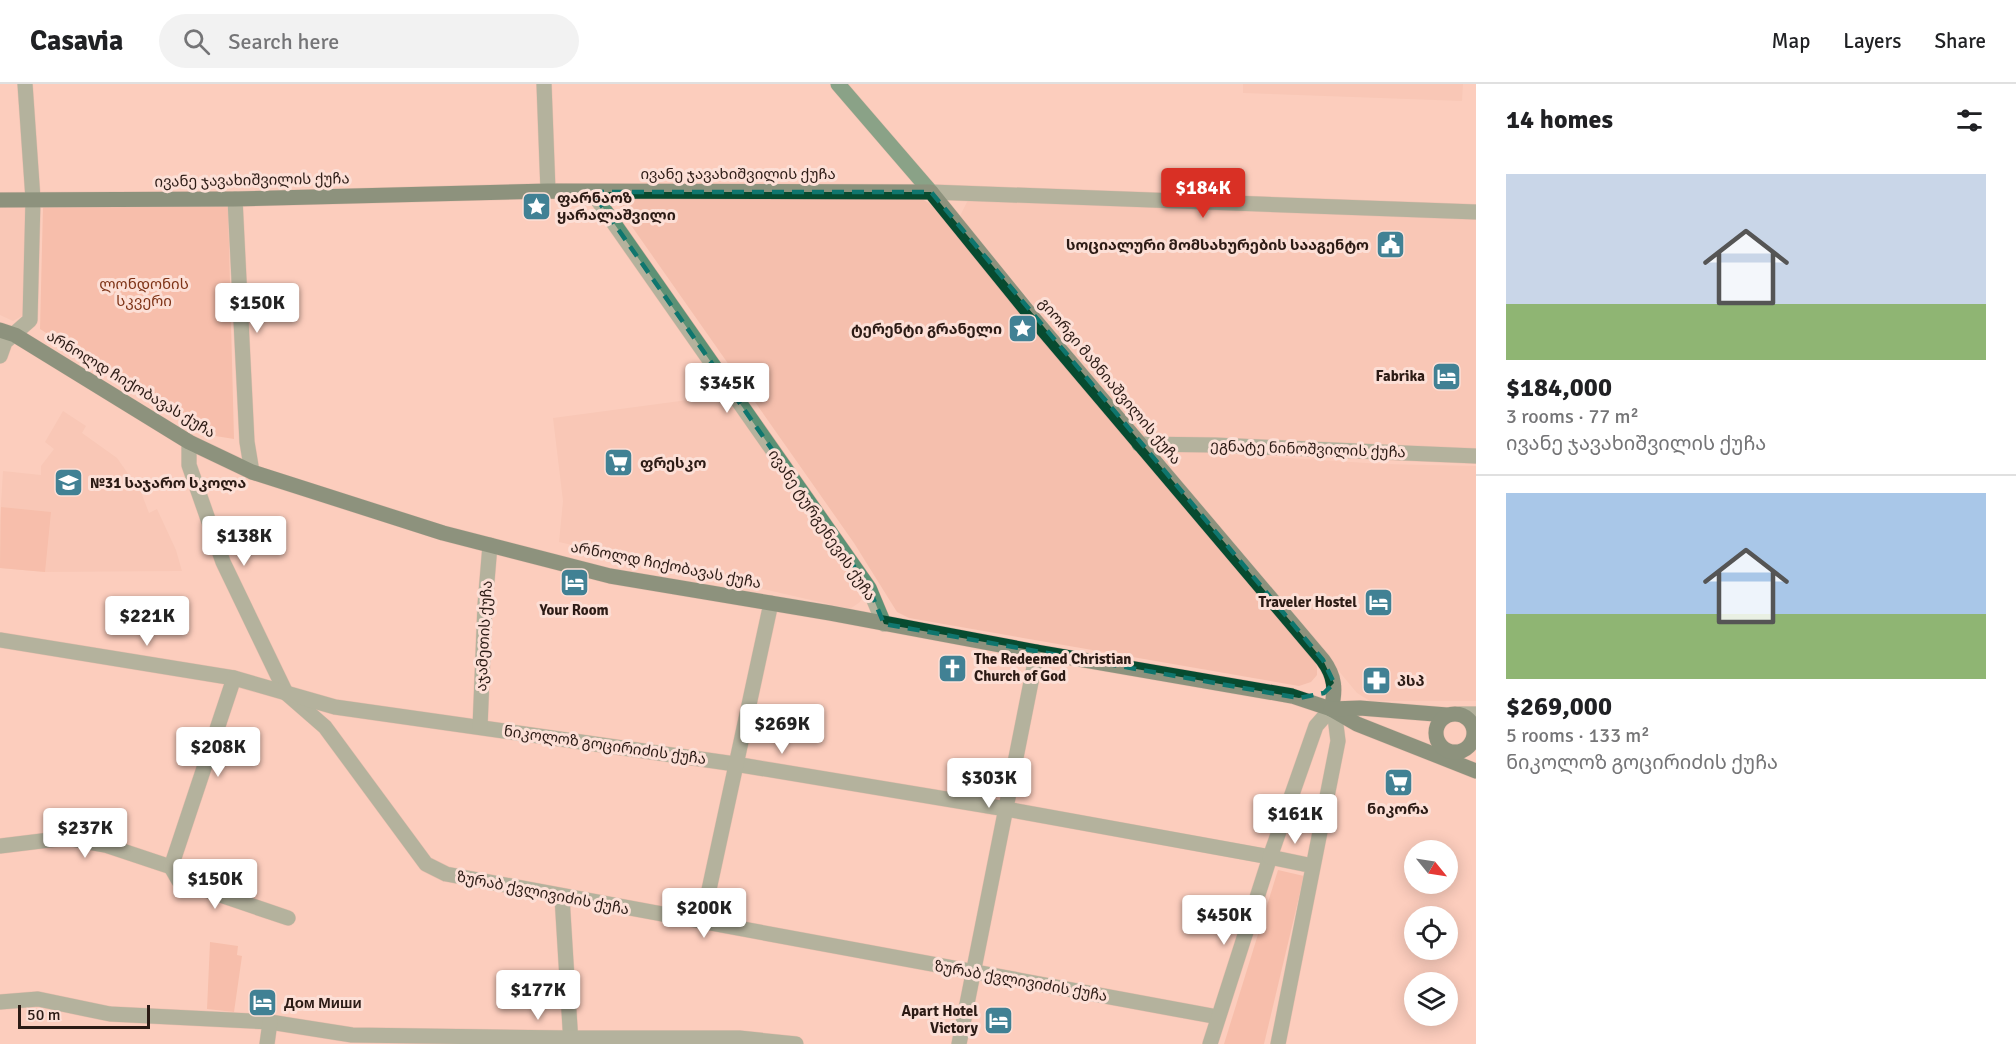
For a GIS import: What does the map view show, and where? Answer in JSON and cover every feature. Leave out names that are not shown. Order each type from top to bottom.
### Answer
[{"type":"main road","name":"გიორგი მაზნიაშვილის ქუჩა","points":[[838,84],[1323,660],[1333,675],[1334,682],[1348,701],[1360,708]]},
{"type":"main road","name":"ივანე ჯავახიშვილის ქუჩა","points":[[0,200],[235,199],[548,191],[931,192]]},
{"type":"main road","name":"არნოლდ ჩიქობავას ქუჩა","points":[[7,332],[189,442],[252,472],[443,533],[610,576],[1299,698],[1331,709]]},
{"type":"main road","points":[[1299,698],[1324,693],[1334,682]]},
{"type":"main road","points":[[1331,709],[1335,696],[1334,682]]},
{"type":"main road","points":[[1331,709],[1388,710],[1468,722]]},
{"type":"main road","points":[[1331,709],[1357,724],[1476,771]]},
{"type":"main road","points":[[1468,722],[1472,743],[1461,752],[1441,747],[1437,742],[1438,723],[1468,722]]},
{"type":"main road","points":[[1424,751],[1441,747]]},
{"type":"street","points":[[0,356],[7,332],[30,320],[33,199],[25,84]]},
{"type":"street","points":[[544,84],[548,191]]},
{"type":"street","name":"ივანე ტურგენევის ქუჩა","points":[[592,192],[869,588],[884,624]]},
{"type":"street","name":"ივანე ჯავახიშვილის ქუჩა","points":[[931,192],[1476,212]]},
{"type":"street","points":[[235,199],[247,442],[252,472]]},
{"type":"street","name":"ზურაბ ქვლივიძის ქუჩა","points":[[189,442],[189,465],[223,562],[286,693],[325,728],[426,864],[446,874],[562,897],[1218,1017]]},
{"type":"street","name":"ეგნატე ნინოშვილის ქუჩა","points":[[1139,444],[1476,456]]},
{"type":"street","name":"აჯამეთის ქუჩა","points":[[480,727],[490,545]]},
{"type":"street","points":[[702,922],[771,603]]},
{"type":"street","name":"ნიკოლოზ გოცირიძის ქუჩა","points":[[0,640],[234,678],[335,707],[735,764],[1006,809],[1313,866]]},
{"type":"street","points":[[959,1044],[1037,652]]},
{"type":"street","points":[[171,867],[234,678]]},
{"type":"street","points":[[1210,1044],[1270,857],[1316,726],[1331,709],[1335,717],[1338,741]]},
{"type":"street","points":[[1278,1044],[1338,741],[1342,733],[1357,724]]},
{"type":"street","points":[[0,846],[66,838],[105,845],[171,867],[179,881],[288,918]]},
{"type":"street","points":[[562,897],[571,1041]]},
{"type":"street","points":[[0,1002],[38,999],[110,1014],[270,1022],[352,1035],[571,1041],[739,1038],[796,1044]]},
{"type":"street","points":[[267,1044],[270,1022]]},
{"type":"highlighted area","points":[[592,192],[931,192],[1323,660],[1334,683],[1324,693],[1299,698],[884,624],[869,588]]},
{"type":"shaded area","points":[[1243,84],[1463,84],[1462,101],[1243,93]]},
{"type":"shaded area","points":[[970,196],[1476,218],[1476,449],[1141,436],[960,216]]},
{"type":"shaded area","points":[[628,199],[922,199],[929,203],[951,227],[1311,654],[1317,667],[1317,675],[1311,682],[1299,686],[909,618],[897,612],[854,543],[621,211],[621,204]]},
{"type":"shaded area","points":[[0,208],[25,208],[24,315],[13,321],[0,315]]},
{"type":"shaded area","points":[[725,395],[860,584],[863,595],[860,602],[850,609],[559,542],[563,501],[553,418]]},
{"type":"shaded area","name":"№31 საჯარო სკოლა","points":[[63,411],[86,426],[82,433],[117,458],[141,492],[149,513],[157,509],[176,550],[182,571],[45,572],[0,568],[3,471],[41,475],[41,466],[54,449],[45,442]]},
{"type":"shaded area","points":[[1167,450],[1382,464],[1476,466],[1476,701],[1370,701],[1357,693],[1162,458]]},
{"type":"green space","name":"ლონდონის სკვერი","points":[[43,206],[228,206],[234,439],[203,434],[40,329]]},
{"type":"green space","points":[[1,507],[51,512],[45,572],[0,568]]},
{"type":"green space","points":[[1278,870],[1304,876],[1264,1044],[1224,1044]]},
{"type":"green space","points":[[210,942],[238,946],[237,955],[242,956],[234,1012],[207,1009]]},
{"type":"place","name":"ფარნაოზ ყარალაშვილი","points":[[536,207]]},
{"type":"place","name":"სოციალური მომსახურების სააგენტო","points":[[1390,245]]},
{"type":"place","name":"ტერენტი გრანელი","points":[[1023,329]]},
{"type":"place","name":"Fabrika","points":[[1446,376]]},
{"type":"place","name":"ფრესკო","points":[[619,463]]},
{"type":"place","name":"№31 საჯარო სკოლა","points":[[69,483]]},
{"type":"place","name":"Your Room","points":[[574,583]]},
{"type":"place","name":"Traveler Hostel","points":[[1378,602]]},
{"type":"place","name":"The Redeemed Christian Church of God","points":[[953,668]]},
{"type":"place","name":"პსპ","points":[[1376,681]]},
{"type":"place","name":"ნიკორა","points":[[1398,782]]},
{"type":"place","name":"Дом Миши","points":[[263,1003]]},
{"type":"place","name":"Apart Hotel Victory","points":[[999,1020]]}]
